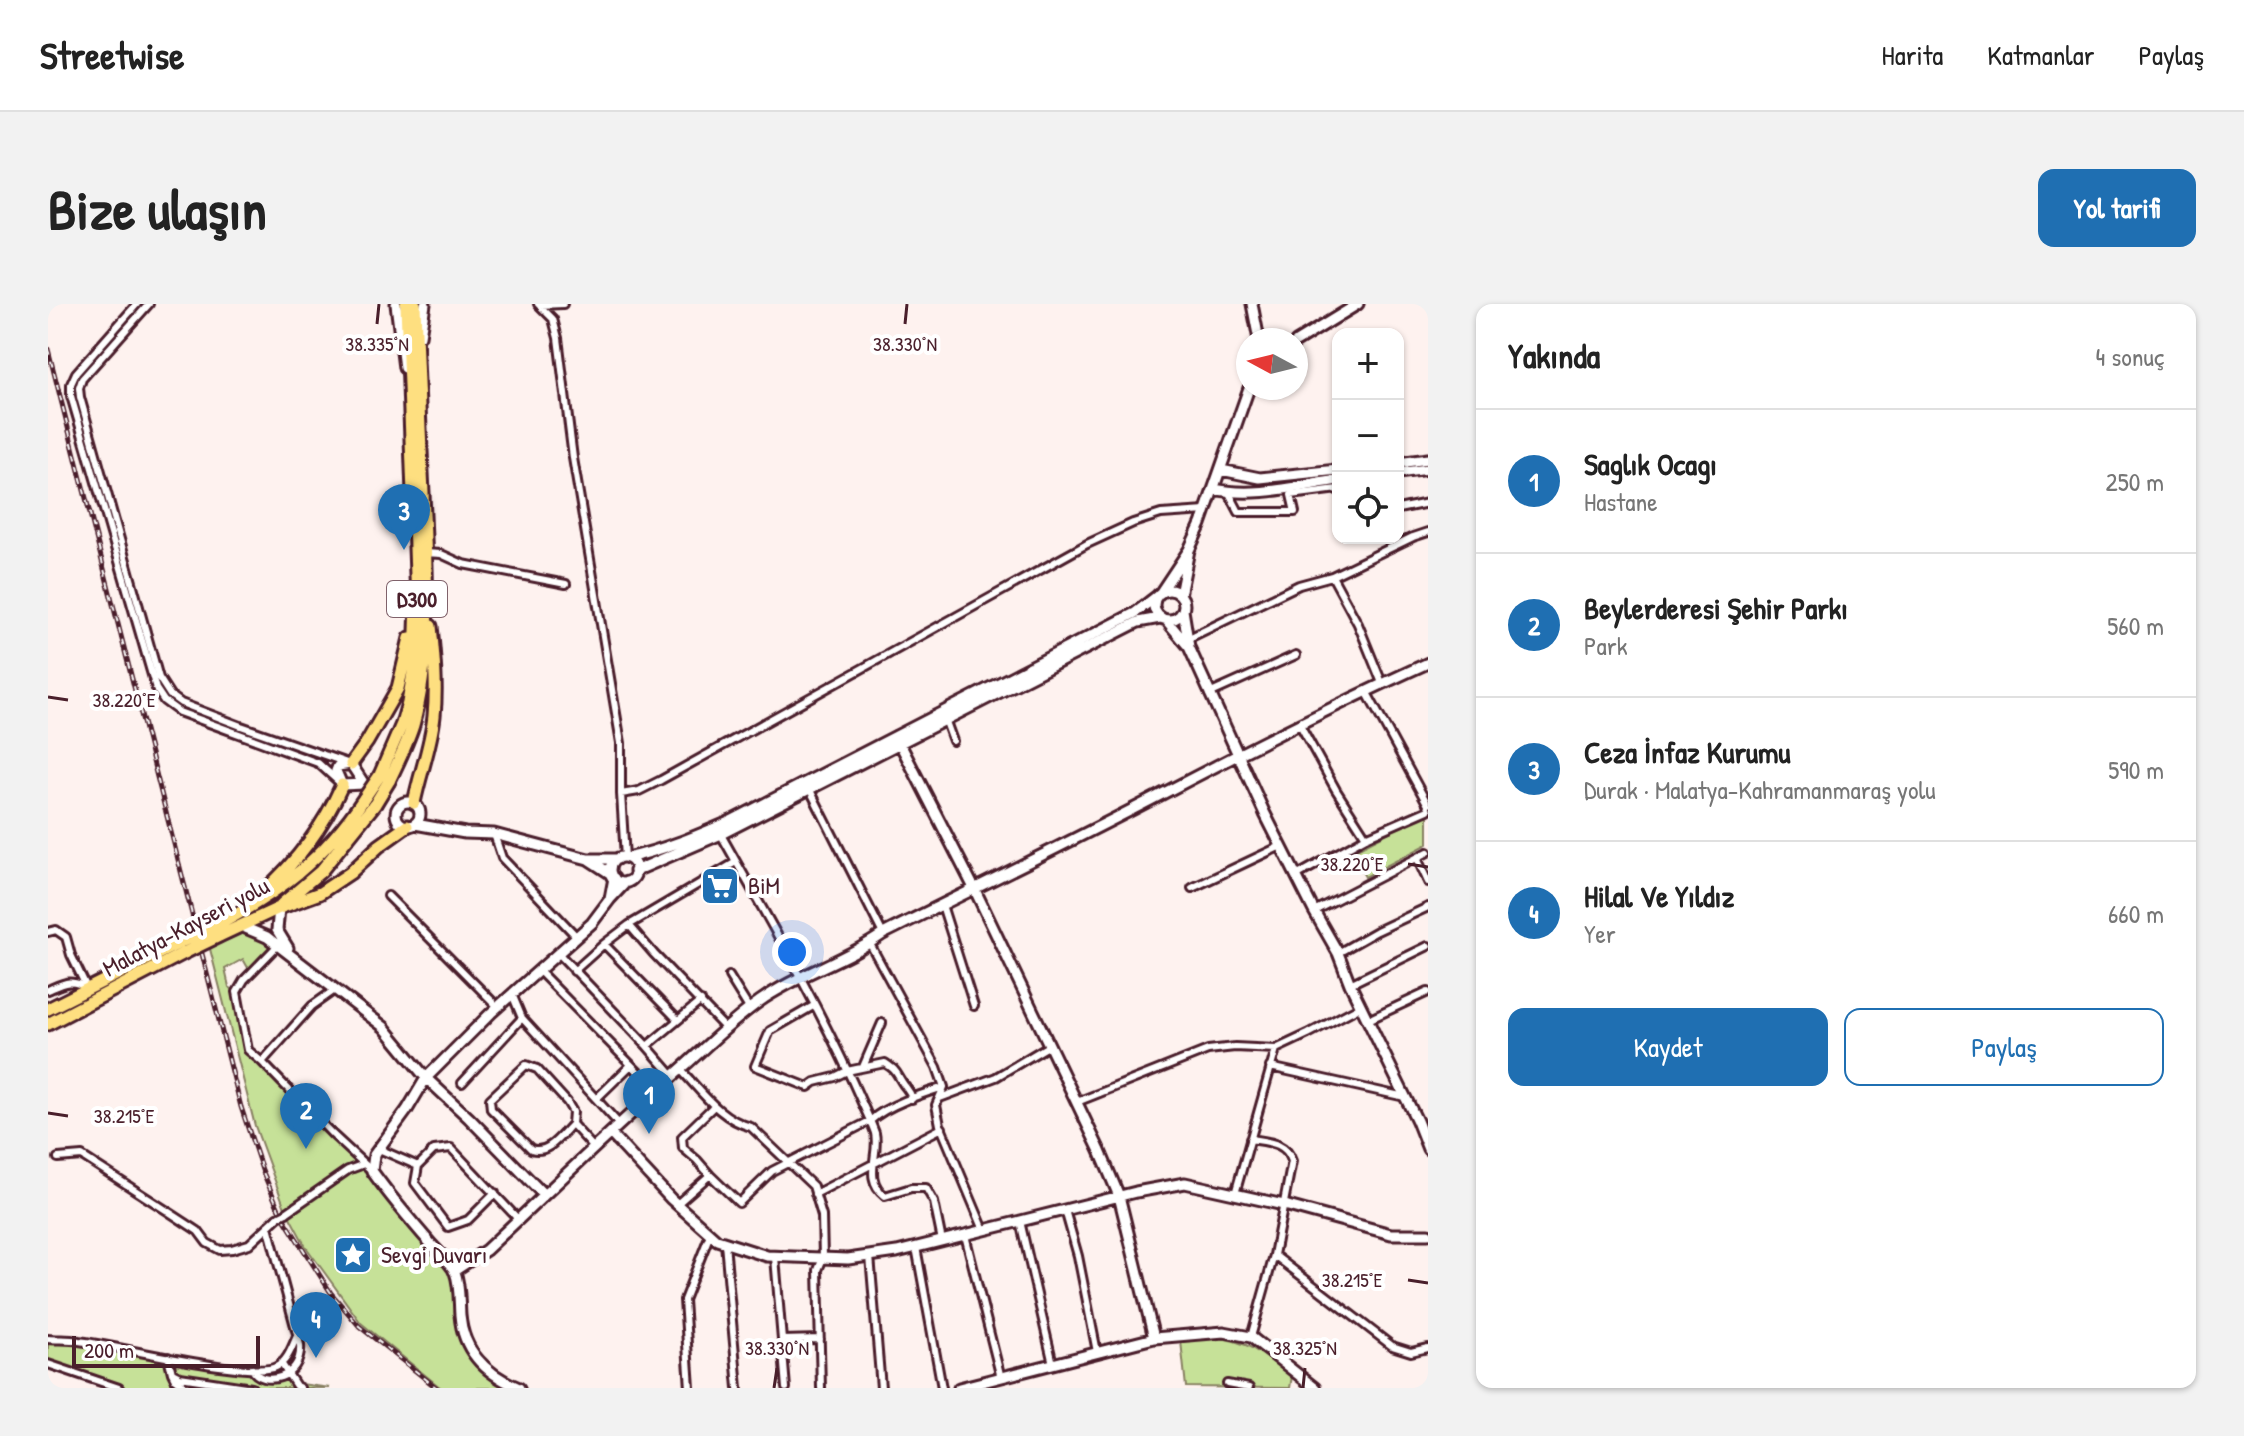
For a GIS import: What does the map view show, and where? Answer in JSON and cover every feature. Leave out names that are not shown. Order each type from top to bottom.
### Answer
[{"type":"highway","name":"D300","points":[[384,778],[408,703],[415,661],[417,602],[406,304]]},
{"type":"highway","name":"Malatya-Kayseri yolu","points":[[48,1024],[184,947],[216,931],[241,926],[279,908],[321,871],[349,840],[384,778],[404,751],[418,704],[424,653],[425,553],[415,304]]},
{"type":"highway","points":[[417,808],[419,778],[434,716],[435,677],[425,553]]},
{"type":"highway","points":[[351,764],[398,688],[417,602]]},
{"type":"highway","points":[[240,913],[281,876],[310,843],[329,814],[342,785]]},
{"type":"highway","name":"D300","points":[[216,931],[315,860],[370,801]]},
{"type":"highway","points":[[279,908],[320,893],[411,825]]},
{"type":"highway","name":"D300","points":[[48,1009],[87,988],[184,947]]},
{"type":"main road","points":[[396,304],[410,416]]},
{"type":"main road","points":[[416,355],[425,304]]},
{"type":"main road","points":[[1252,304],[1257,328]]},
{"type":"main road","points":[[1308,335],[1358,304]]},
{"type":"main road","points":[[1188,643],[1154,608],[1159,594],[1189,550],[1245,400]]},
{"type":"main road","points":[[1404,462],[1428,459]]},
{"type":"main road","points":[[1404,472],[1428,469]]},
{"type":"main road","points":[[1221,470],[1260,478],[1332,471]]},
{"type":"main road","points":[[1214,489],[1229,493],[1259,491],[1332,481]]},
{"type":"main road","points":[[1180,595],[1189,550]]},
{"type":"main road","points":[[519,1388],[493,1375],[471,1351],[460,1320],[454,1271],[368,1168],[426,1078],[498,1007],[592,923],[635,871],[897,740],[1135,613],[1159,594],[1172,591],[1183,600],[1188,643],[1209,694],[1281,846],[1338,953],[1428,1149]]},
{"type":"main road","points":[[943,715],[1138,622],[1177,618],[1183,610]]},
{"type":"main road","points":[[454,1271],[486,1250],[656,1090],[761,1000],[1237,753],[1428,663]]},
{"type":"main road","points":[[897,740],[974,888],[1119,1196],[1154,1338]]},
{"type":"main road","points":[[351,764],[364,784],[342,785],[336,771],[338,766],[351,764]]},
{"type":"main road","points":[[388,799],[398,805]]},
{"type":"main road","points":[[398,805],[406,801],[438,827]]},
{"type":"main road","points":[[398,805],[396,817],[400,824],[494,834],[588,859],[652,853],[719,830]]},
{"type":"main road","points":[[411,825],[417,808]]},
{"type":"main road","points":[[623,858],[633,863],[635,871]]},
{"type":"main road","points":[[610,899],[610,866],[623,858]]},
{"type":"main road","points":[[588,859],[619,882],[626,882]]},
{"type":"main road","points":[[279,908],[277,930],[280,943]]},
{"type":"main road","points":[[241,926],[280,943],[384,1027],[426,1078],[544,1195]]},
{"type":"main road","points":[[610,1133],[677,1204],[717,1240],[775,1257],[848,1259],[870,1256],[1185,1183],[1391,1234],[1428,1234]]},
{"type":"main road","points":[[959,1388],[1154,1338],[1224,1332],[1251,1337],[1315,1388]]},
{"type":"street","points":[[137,304],[76,373],[71,384],[71,396],[156,689],[164,701],[179,712],[318,763],[342,785]]},
{"type":"street","points":[[149,304],[82,379],[79,388],[159,678],[170,695],[181,703],[351,764]]},
{"type":"street","points":[[539,305],[563,304]]},
{"type":"street","points":[[539,305],[553,319],[558,338],[573,458],[621,743],[623,858]]},
{"type":"street","points":[[1229,493],[1239,512],[1295,512],[1291,495],[1332,490]]},
{"type":"street","points":[[1404,508],[1428,503]]},
{"type":"street","points":[[621,794],[639,791],[661,780],[1087,544],[1161,514],[1206,511]]},
{"type":"street","points":[[1188,643],[1299,585],[1332,576],[1428,532]]},
{"type":"street","points":[[425,553],[441,554],[463,564],[566,584]]},
{"type":"street","points":[[1332,576],[1358,624],[1382,683]]},
{"type":"street","points":[[1209,694],[1296,655]]},
{"type":"street","points":[[1296,876],[1428,807],[1366,691]]},
{"type":"street","points":[[943,715],[953,741]]},
{"type":"street","points":[[1299,723],[1366,837]]},
{"type":"street","points":[[808,786],[883,934]]},
{"type":"street","points":[[719,830],[801,978],[870,1121],[875,1135],[873,1180],[877,1190],[885,1196],[911,1188],[926,1188],[934,1202],[942,1241]]},
{"type":"street","points":[[494,834],[502,858],[577,937]]},
{"type":"street","points":[[1192,888],[1281,846]]},
{"type":"street","points":[[1314,911],[1428,852]]},
{"type":"street","points":[[1417,858],[1428,882]]},
{"type":"street","points":[[574,971],[629,925],[736,862]]},
{"type":"street","points":[[388,896],[498,1007]]},
{"type":"street","points":[[942,905],[974,1006]]},
{"type":"street","points":[[1338,953],[1428,907]]},
{"type":"street","points":[[629,925],[726,1029]]},
{"type":"street","points":[[48,932],[56,930],[66,937],[87,988]]},
{"type":"street","points":[[280,943],[244,980],[237,992],[248,1050],[368,1168]]},
{"type":"street","points":[[604,944],[678,1020]]},
{"type":"street","points":[[870,944],[937,1067],[944,1087],[936,1105],[942,1128],[984,1230]]},
{"type":"street","points":[[1350,984],[1428,946]]},
{"type":"street","points":[[559,954],[676,1073],[723,1115],[751,1127],[813,1186],[822,1216],[823,1258],[818,1270],[821,1388]]},
{"type":"street","points":[[539,971],[656,1090]]},
{"type":"street","points":[[729,976],[750,1010]]},
{"type":"street","points":[[48,990],[66,982],[77,982],[87,988]]},
{"type":"street","points":[[262,1062],[312,1006],[336,989]]},
{"type":"street","points":[[1368,1020],[1428,992]]},
{"type":"street","points":[[512,994],[522,1018],[619,1124]]},
{"type":"street","points":[[647,1046],[701,1001]]},
{"type":"street","points":[[815,1005],[770,1031],[755,1066],[808,1087],[847,1071],[885,1063],[898,1071],[902,1082],[910,1089],[912,1099]]},
{"type":"street","points":[[1077,1102],[1208,1050],[1235,1047],[1276,1049],[1361,1006]]},
{"type":"street","points":[[462,1083],[522,1018]]},
{"type":"street","points":[[863,1067],[882,1023]]},
{"type":"street","points":[[940,1098],[996,1077],[1050,1045]]},
{"type":"street","points":[[1235,1194],[1276,1049]]},
{"type":"street","points":[[572,1124],[544,1151],[537,1152],[491,1109],[490,1099],[526,1065],[537,1069],[567,1102],[573,1112],[572,1124],[594,1148]]},
{"type":"street","points":[[596,1099],[631,1065]]},
{"type":"street","points":[[1270,1067],[1405,1097]]},
{"type":"street","points":[[714,1106],[682,1137],[683,1148],[739,1203],[772,1171],[870,1121],[876,1115],[944,1087]]},
{"type":"street","points":[[1417,1121],[1428,1117]]},
{"type":"street","points":[[815,1194],[942,1128]]},
{"type":"street","points":[[1250,1139],[1283,1146],[1290,1153],[1292,1161],[1274,1255],[1251,1337]]},
{"type":"street","points":[[495,1193],[468,1220],[448,1227],[415,1183],[418,1166],[434,1150],[451,1148],[495,1193],[518,1219]]},
{"type":"street","points":[[379,1149],[418,1166]]},
{"type":"street","points":[[58,1158],[82,1156],[198,1231],[207,1243],[220,1250],[249,1244],[278,1217],[348,1170],[368,1168]]},
{"type":"street","points":[[860,1170],[873,1180]]},
{"type":"street","points":[[677,1204],[710,1175]]},
{"type":"street","points":[[1065,1210],[1078,1256],[1097,1352]]},
{"type":"street","points":[[1020,1221],[1053,1364]]},
{"type":"street","points":[[252,1369],[260,1379],[271,1381],[285,1378],[298,1364],[301,1355],[268,1226]]},
{"type":"street","points":[[690,1388],[684,1300],[710,1234]]},
{"type":"street","points":[[965,1235],[1001,1378]]},
{"type":"street","points":[[725,1243],[738,1388]]},
{"type":"street","points":[[916,1247],[942,1388]]},
{"type":"street","points":[[1274,1255],[1392,1346],[1411,1352],[1428,1348]]},
{"type":"street","points":[[870,1256],[881,1388]]},
{"type":"street","points":[[775,1257],[786,1388]]},
{"type":"street","points":[[48,1339],[264,1370],[277,1367],[286,1358],[297,1336]]},
{"type":"street","points":[[782,1340],[820,1339]]},
{"type":"street","points":[[168,1357],[175,1379],[188,1388]]},
{"type":"street","points":[[281,1363],[300,1388]]},
{"type":"street","points":[[48,1364],[119,1388]]},
{"type":"street","points":[[172,1373],[180,1377],[252,1388]]},
{"type":"street","points":[[1227,1384],[1249,1388]]},
{"type":"green space","points":[[1426,813],[1428,844],[1365,877],[1351,852]]},
{"type":"green space","points":[[241,926],[278,945],[251,973],[243,959],[225,969],[229,987],[237,992],[248,1050],[372,1171],[454,1271],[471,1351],[519,1388],[441,1388],[361,1323],[306,1247],[285,1208],[255,1126],[208,941]]},
{"type":"green space","points":[[1201,1337],[1229,1340],[1250,1347],[1292,1376],[1290,1388],[1186,1387],[1181,1341]]},
{"type":"green space","points":[[48,1339],[252,1369],[271,1381],[289,1375],[301,1384],[330,1388],[120,1388],[48,1364]]},
{"type":"railway","points":[[48,349],[241,1107],[262,1170],[281,1214],[331,1293],[359,1326],[437,1388]]},
{"type":"place","name":"Ceza İnfaz Kurumu","points":[[404,550]]},
{"type":"place","name":"BiM","points":[[720,886]]},
{"type":"place","name":"Saglık Ocagı","points":[[649,1134]]},
{"type":"place","name":"Beylerderesi Şehir Parkı","points":[[306,1149]]},
{"type":"place","name":"Sevgi Duvarı","points":[[353,1255]]},
{"type":"place","name":"Hilal Ve Yıldız","points":[[316,1358]]}]
